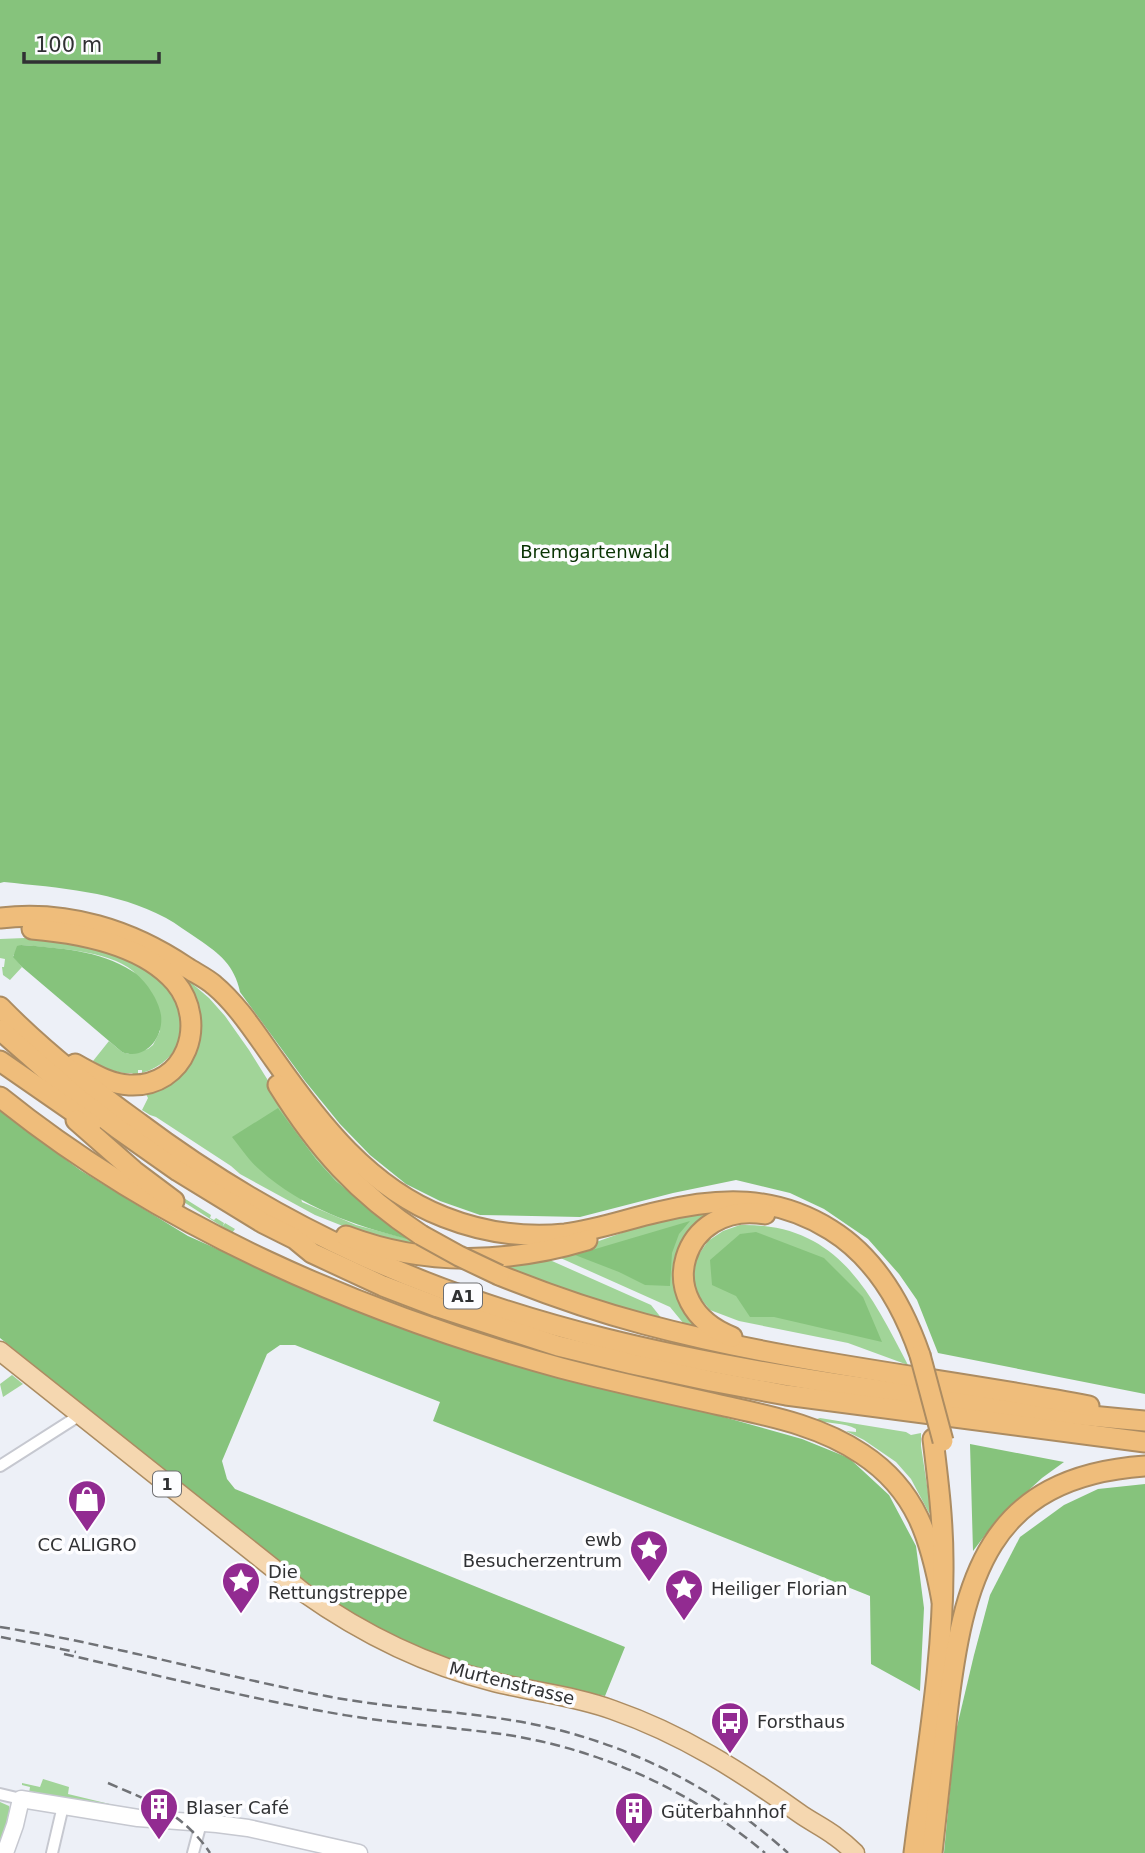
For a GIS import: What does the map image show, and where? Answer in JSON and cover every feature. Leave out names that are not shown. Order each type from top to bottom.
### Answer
[{"type":"highway","points":[[0,918],[56,918],[104,927],[150,945],[214,984],[231,1002],[304,1100],[345,1149],[379,1180],[443,1217],[490,1231],[549,1235],[583,1231],[696,1204],[738,1201],[776,1206],[802,1214],[838,1234],[868,1261],[886,1284],[908,1323],[923,1397],[951,1490],[954,1530],[951,1680]]},
{"type":"highway","points":[[0,930],[31,929],[75,934],[124,950],[152,963],[173,981],[187,1002],[191,1015],[191,1038],[182,1059],[166,1075],[139,1085],[116,1083],[71,1061],[26,1019],[0,1005]]},
{"type":"highway","points":[[188,968],[225,1006],[306,1128],[337,1166],[372,1200],[421,1235],[499,1275],[569,1302],[636,1322],[725,1343],[1060,1400],[1145,1419]]},
{"type":"highway","name":"A1","points":[[0,1005],[88,1086],[168,1144],[230,1184],[290,1221],[391,1269],[471,1299],[585,1333],[674,1354],[814,1380],[1058,1414],[1145,1419]]},
{"type":"highway","name":"A1","points":[[0,1030],[117,1128],[178,1171],[254,1218],[295,1239],[312,1253],[383,1286],[465,1317],[533,1339],[632,1364],[786,1395],[1145,1442]]},
{"type":"highway","points":[[0,1060],[171,1178],[293,1249],[312,1253]]},
{"type":"highway","points":[[0,1097],[71,1150],[155,1202],[269,1263],[443,1331],[513,1354],[604,1379],[799,1424],[848,1445],[876,1464],[909,1500],[927,1537],[942,1601]]},
{"type":"highway","points":[[53,1097],[128,1166],[184,1208],[243,1244],[334,1289]]},
{"type":"highway","points":[[230,1184],[352,1239],[377,1247],[433,1257],[500,1258],[541,1253],[696,1204]]},
{"type":"highway","points":[[793,1356],[721,1332],[692,1308],[684,1287],[684,1262],[693,1242],[709,1226],[729,1217],[759,1213],[778,1216],[814,1231],[849,1256],[872,1282],[915,1354]]},
{"type":"highway","points":[[918,1852],[942,1601],[943,1530],[938,1440]]},
{"type":"highway","points":[[918,1852],[963,1620],[986,1554],[1007,1523],[1030,1502],[1061,1484],[1110,1470],[1145,1466]]},
{"type":"main road","name":"Murtenstrasse","points":[[0,1351],[303,1592],[335,1614],[417,1656],[462,1673],[592,1703],[685,1740],[719,1759],[836,1836],[855,1853]]},
{"type":"main road","name":"Murtenstrasse","points":[[803,1816],[838,1853]]},
{"type":"street","points":[[1,1462],[80,1415]]},
{"type":"street","points":[[0,1794],[138,1818],[248,1828],[333,1850],[359,1853]]},
{"type":"street","points":[[5,1853],[21,1799]]},
{"type":"street","points":[[52,1853],[63,1806]]},
{"type":"street","points":[[193,1853],[201,1823]]},
{"type":"green space","name":"Bremgartenwald","points":[[0,0],[1145,0],[1145,1394],[938,1353],[917,1300],[899,1274],[868,1239],[824,1209],[790,1193],[736,1180],[580,1217],[480,1215],[440,1201],[406,1184],[370,1155],[340,1124],[240,992],[230,967],[206,944],[166,918],[107,896],[0,883]]},
{"type":"green space","points":[[25,938],[97,948],[119,956],[158,980],[169,991],[181,1017],[181,1032],[173,1053],[156,1067],[142,1073],[142,1070],[138,1070],[138,1074],[122,1073],[93,1061],[109,1041],[122,1052],[129,1054],[148,1049],[160,1031],[136,975],[122,964],[95,954],[21,945],[13,956],[22,967],[10,980],[3,975],[5,959],[0,958],[0,939]]},
{"type":"green space","points":[[17,946],[92,954],[132,971],[146,984],[160,1009],[161,1024],[151,1046],[138,1053],[122,1052],[22,967],[13,957]]},
{"type":"green space","points":[[175,969],[209,998],[225,1016],[287,1111],[432,1249],[358,1232],[315,1215],[240,1174],[142,1110],[148,1098],[145,1092],[147,1088],[196,1031]],"holes":[[[278,1109],[336,1181],[405,1238],[356,1225],[302,1202]]]},
{"type":"green space","points":[[278,1108],[336,1181],[407,1239],[348,1221],[311,1205],[276,1183],[249,1159],[232,1137]]},
{"type":"green space","points":[[0,1111],[80,1170],[188,1236],[352,1309],[499,1361],[684,1406],[802,1439],[849,1458],[889,1495],[916,1546],[924,1608],[920,1691],[871,1664],[870,1596],[433,1421],[440,1402],[295,1345],[280,1345],[267,1354],[222,1461],[227,1479],[235,1489],[625,1647],[605,1696],[505,1678],[465,1667],[383,1633],[313,1590],[0,1338]]},
{"type":"green space","points":[[179,1195],[211,1215],[210,1218],[224,1223],[223,1226],[225,1223],[235,1229],[232,1233],[176,1197]]},
{"type":"green space","points":[[691,1212],[730,1212],[682,1259],[703,1329],[684,1324],[670,1307],[556,1256],[656,1221]]},
{"type":"green space","points":[[690,1221],[679,1234],[672,1253],[670,1286],[645,1285],[575,1255]]},
{"type":"green space","points":[[740,1225],[773,1227],[802,1235],[826,1249],[846,1266],[863,1287],[908,1365],[848,1343],[739,1321],[710,1310],[697,1294],[693,1275],[697,1257],[708,1241],[723,1231]]},
{"type":"green space","points":[[756,1232],[824,1258],[863,1297],[882,1342],[774,1317],[750,1317],[736,1296],[712,1285],[710,1260],[740,1234]]},
{"type":"green space","points":[[543,1257],[651,1305],[663,1320],[484,1263]]},
{"type":"green space","points":[[12,1375],[23,1384],[3,1397],[0,1384]]},
{"type":"green space","points":[[820,1418],[911,1435],[921,1433],[931,1512],[929,1513],[911,1479],[896,1462],[846,1431],[856,1432],[856,1429],[814,1420]]},
{"type":"green space","points":[[970,1444],[1064,1462],[998,1518],[973,1551]]},
{"type":"green space","points":[[1145,1484],[1145,1853],[944,1853],[955,1735],[974,1655],[990,1595],[1020,1537],[1064,1505],[1098,1489]]},
{"type":"green space","points":[[43,1779],[69,1787],[68,1794],[147,1813],[36,1797],[34,1793],[29,1793],[30,1787],[22,1785],[40,1787]]},
{"type":"green space","points":[[0,1802],[9,1806],[11,1812],[0,1846]]},
{"type":"railway","points":[[0,1627],[82,1642],[326,1696],[548,1727],[586,1738],[659,1766],[727,1805],[788,1853]]},
{"type":"railway","points":[[1,1637],[76,1652]]},
{"type":"railway","points":[[64,1654],[309,1709],[508,1735],[578,1751],[644,1776],[676,1792],[737,1831],[765,1853]]},
{"type":"railway","points":[[108,1783],[177,1818],[210,1853]]},
{"type":"place","name":"CC ALIGRO","points":[[87,1533]]},
{"type":"place","name":"ewb Besucherzentrum","points":[[649,1583]]},
{"type":"place","name":"Die Rettungstreppe","points":[[241,1615]]},
{"type":"place","name":"Heiliger Florian","points":[[684,1622]]},
{"type":"place","name":"Forsthaus","points":[[730,1755]]},
{"type":"place","name":"Blaser Café","points":[[159,1841]]},
{"type":"place","name":"Güterbahnhof","points":[[634,1845]]}]
